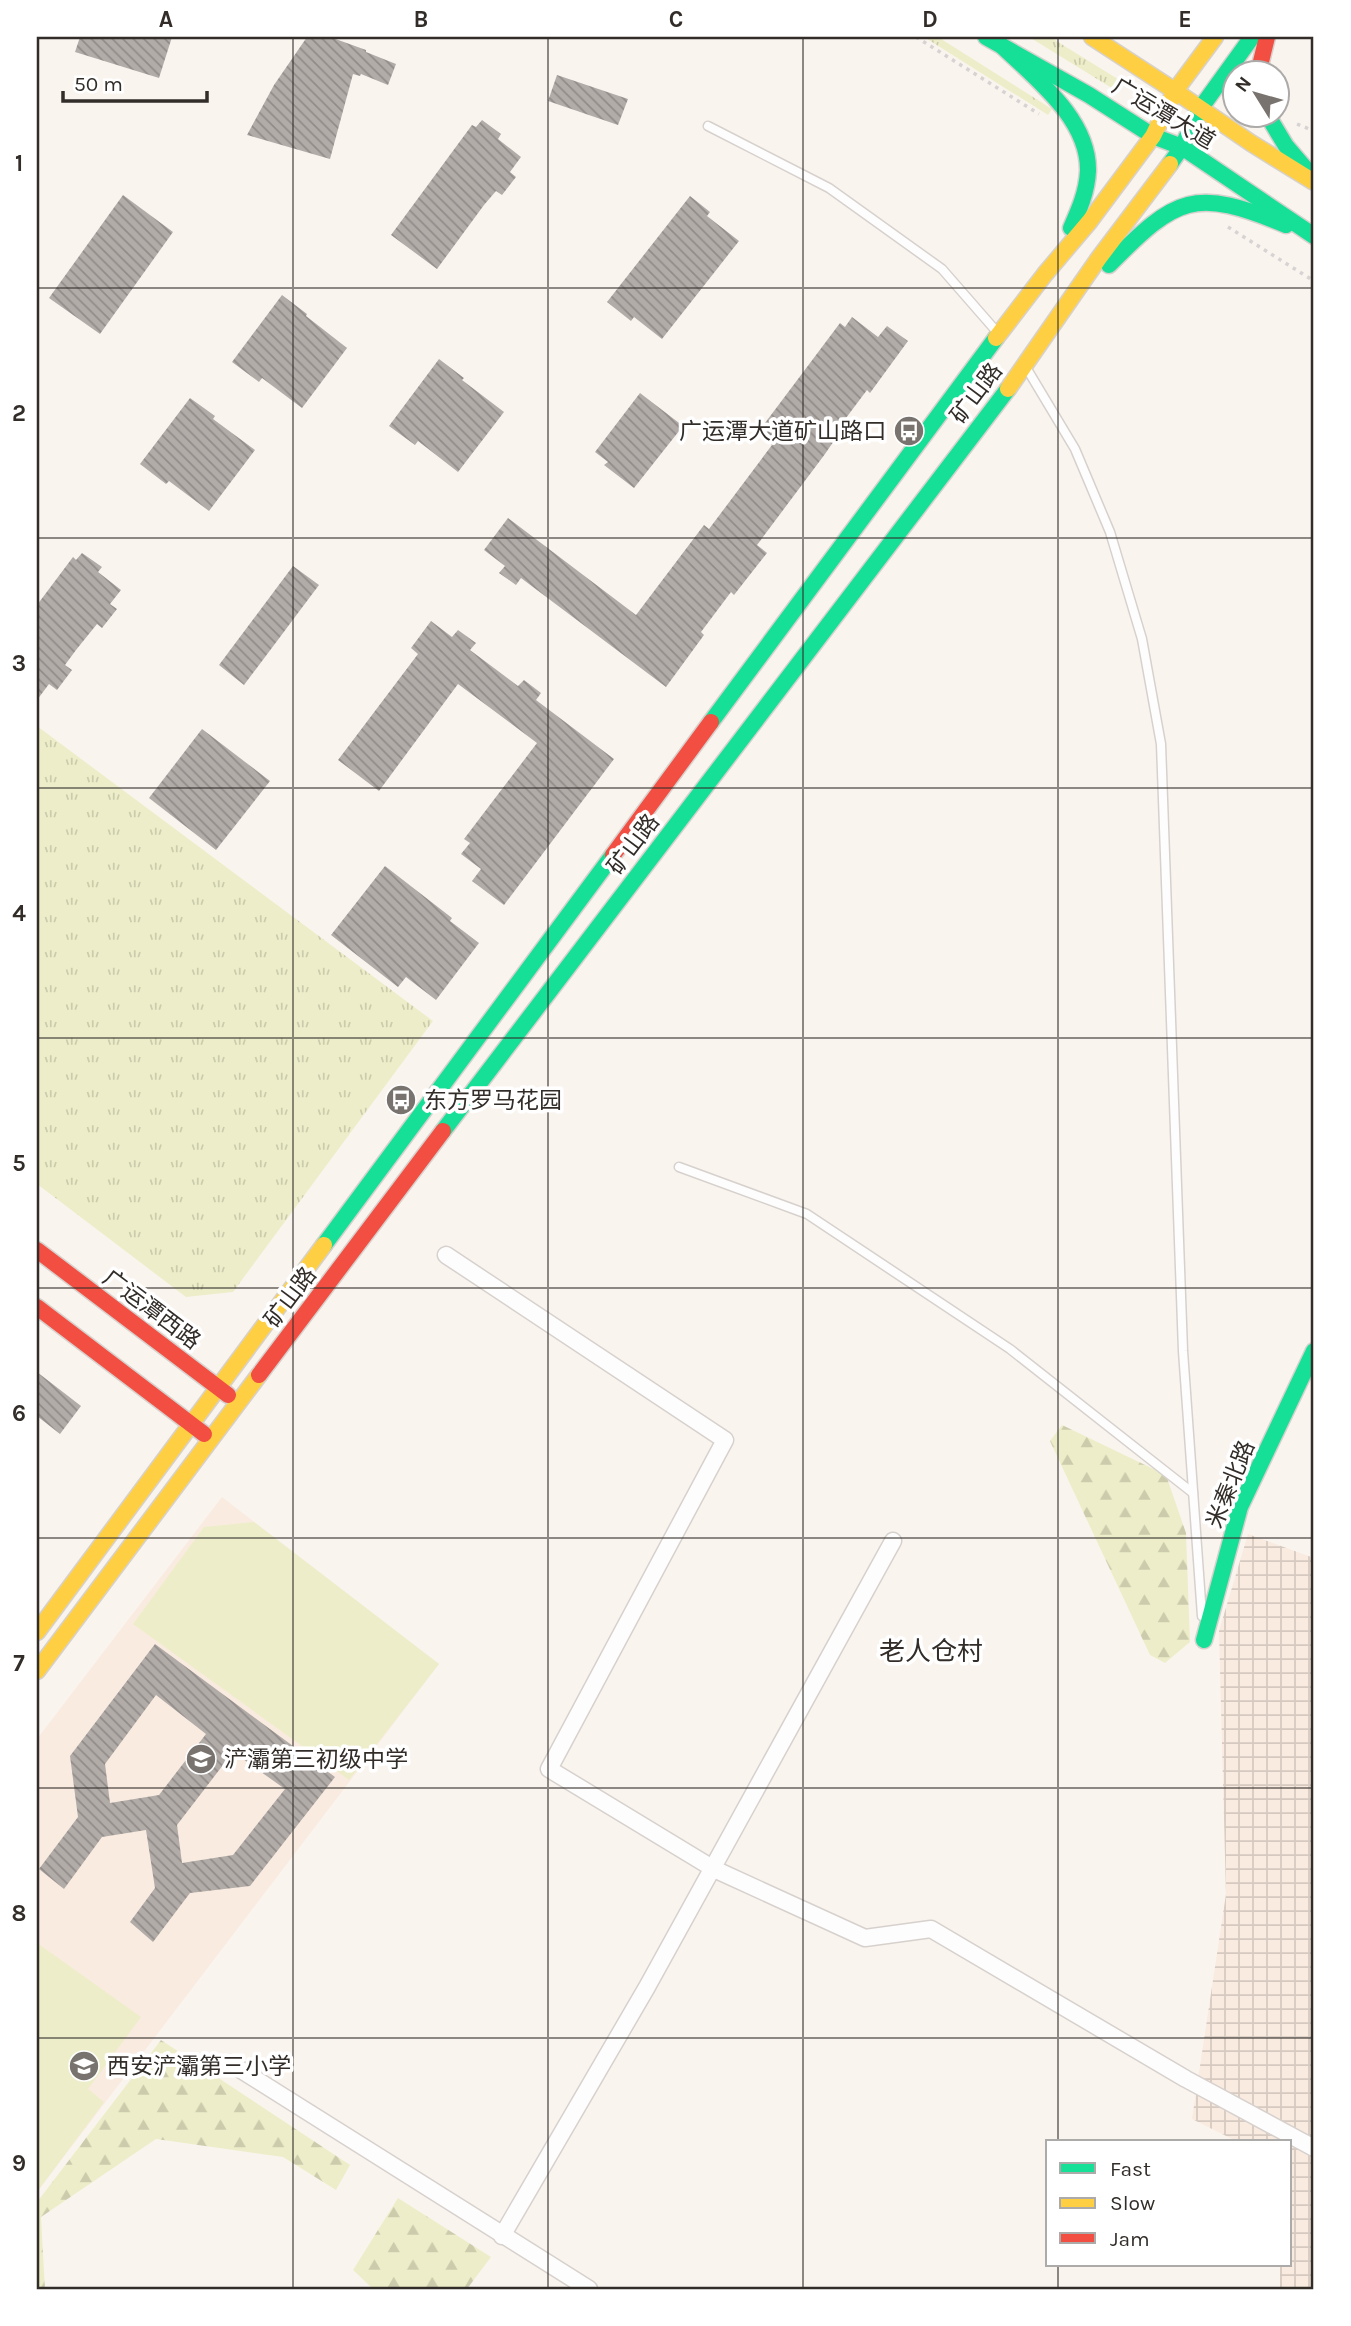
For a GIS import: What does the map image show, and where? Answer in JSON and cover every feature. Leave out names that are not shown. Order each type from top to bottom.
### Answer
[{"type":"main road","name":"广运潭大道","points":[[986,37],[1089,94],[1153,136],[1182,147],[1314,237]]},
{"type":"main road","name":"广运潭大道","points":[[1092,37],[1314,180]]},
{"type":"main road","name":"矿山路","points":[[37,1632],[999,334],[1089,222],[1153,136],[1175,91],[1215,37]]},
{"type":"main road","name":"矿山路","points":[[37,1671],[409,1175],[1025,366],[1099,258],[1182,147],[1200,109],[1252,37]]},
{"type":"main road","points":[[1261,60],[1267,37]]},
{"type":"main road","points":[[1002,46],[1070,116],[1082,137],[1086,151],[1088,182],[1084,203],[1045,274]]},
{"type":"main road","points":[[1275,130],[1293,157],[1314,180]]},
{"type":"main road","points":[[1065,310],[1157,219],[1184,204],[1226,202],[1314,237]]},
{"type":"main road","name":"广运潭西路","points":[[37,1250],[239,1403]]},
{"type":"main road","points":[[37,1307],[211,1439]]},
{"type":"main road","name":"米秦北路","points":[[1204,1640],[1240,1507],[1314,1351]]},
{"type":"street","points":[[446,1255],[725,1440],[549,1769],[714,1869],[865,1938],[931,1929],[1186,2079],[1314,2148]]},
{"type":"street","points":[[502,2236],[714,1869],[893,1541]]},
{"type":"street","points":[[230,2063],[589,2289]]},
{"type":"lane","points":[[708,126],[829,188],[942,270],[999,334]]},
{"type":"lane","points":[[1025,366],[1075,449],[1110,532],[1142,639],[1161,744],[1183,1351],[1204,1640]]},
{"type":"lane","points":[[679,1167],[807,1214],[1010,1349],[1193,1493]]},
{"type":"path","points":[[916,37],[1041,116]]},
{"type":"path","points":[[1206,201],[1228,226],[1314,281]]},
{"type":"shaded area","name":"浐灞第三初级中学","points":[[222,1497],[439,1664],[37,2192],[37,1739]]},
{"type":"shaded area","points":[[1248,1534],[1314,1558],[1314,2289],[1280,2289],[1280,2266],[1292,2266],[1292,2140],[1234,2140],[1192,2119],[1226,1894],[1219,1631]]},
{"type":"green space","points":[[924,37],[938,37],[1052,109],[1048,115]]},
{"type":"green space","points":[[1029,37],[1050,37],[1121,81],[1115,90]]},
{"type":"green space","points":[[37,726],[433,1021],[233,1292],[186,1297],[37,1184]]},
{"type":"green space","points":[[1062,1425],[1166,1475],[1186,1533],[1190,1642],[1165,1663],[1150,1655],[1050,1441]]},
{"type":"green space","points":[[254,1522],[439,1664],[349,1780],[133,1624],[204,1527]]},
{"type":"green space","name":"西安浐灞第三小学","points":[[37,1943],[141,2017],[88,2089],[104,2102],[37,2192]]},
{"type":"green space","points":[[161,2040],[350,2165],[336,2190],[283,2157],[156,2139],[41,2217],[45,2289],[37,2289],[37,2202]]},
{"type":"green space","points":[[398,2198],[491,2257],[467,2289],[373,2289],[353,2270]]},
{"type":"building","points":[[80,37],[172,37],[159,78],[75,52]]},
{"type":"building","points":[[307,37],[330,37],[396,64],[388,85],[361,74],[353,74],[330,159],[247,135],[274,85]]},
{"type":"building","points":[[557,75],[628,99],[618,125],[548,101]]},
{"type":"building","points":[[482,120],[501,134],[498,139],[521,157],[510,172],[516,177],[502,195],[496,191],[437,269],[391,235],[472,125],[476,127]]},
{"type":"building","points":[[123,195],[173,232],[100,334],[49,298]]},
{"type":"building","points":[[690,196],[710,212],[707,216],[739,241],[662,339],[634,317],[631,321],[607,302]]},
{"type":"building","points":[[282,295],[347,348],[302,408],[262,378],[259,382],[232,362]]},
{"type":"building","points":[[852,317],[878,337],[887,326],[908,341],[870,393],[867,390],[837,430],[840,432],[825,454],[757,545],[767,553],[734,595],[731,592],[701,632],[704,635],[666,687],[521,578],[516,585],[499,573],[505,566],[484,550],[508,518],[636,615],[704,525],[709,529],[772,445],[762,437],[770,426],[765,423],[840,323],[845,327]]},
{"type":"building","points":[[439,359],[504,412],[458,472],[418,441],[415,445],[389,426]]},
{"type":"building","points":[[640,393],[683,426],[634,488],[604,465],[608,462],[595,452]]},
{"type":"building","points":[[190,398],[255,450],[209,511],[169,481],[166,484],[140,464]]},
{"type":"building","points":[[82,553],[102,567],[98,572],[121,590],[110,604],[117,609],[102,628],[97,624],[76,650],[65,665],[72,670],[57,690],[49,684],[37,700],[37,605],[73,557],[76,560]]},
{"type":"building","points":[[293,566],[319,585],[244,685],[219,665]]},
{"type":"building","points":[[431,621],[452,637],[458,630],[476,643],[470,650],[518,686],[524,680],[541,693],[536,700],[614,759],[504,905],[472,881],[481,869],[461,854],[470,843],[464,839],[537,743],[458,684],[379,791],[338,760],[418,654],[411,648]]},
{"type":"building","points":[[202,729],[270,781],[216,850],[149,798]]},
{"type":"building","points":[[385,866],[452,918],[450,921],[479,943],[436,1000],[406,977],[398,987],[331,935]]},
{"type":"building","points":[[37,1372],[81,1406],[60,1434],[37,1416]]},
{"type":"building","points":[[155,1644],[335,1777],[250,1886],[190,1893],[153,1942],[130,1922],[155,1888],[146,1830],[102,1837],[64,1889],[39,1869],[78,1817],[70,1756]],"holes":[[[156,1695],[206,1734],[159,1795],[110,1803],[105,1764]],[[233,1752],[285,1789],[233,1855],[182,1863],[177,1825]]]},
{"type":"traffic: fast","points":[[986,37],[1089,95],[1153,136]]},
{"type":"traffic: fast","points":[[1170,164],[1182,147],[1200,109],[1252,37]]},
{"type":"traffic: fast","points":[[1002,46],[1058,101],[1080,134],[1088,171],[1082,201],[1071,228]]},
{"type":"traffic: fast","points":[[1276,130],[1310,174]]},
{"type":"traffic: fast","points":[[1153,136],[1182,147],[1314,236]]},
{"type":"traffic: fast","points":[[1109,265],[1152,224],[1189,205],[1207,203],[1229,206],[1286,225]]},
{"type":"traffic: fast","points":[[711,722],[996,338]]},
{"type":"traffic: fast","points":[[443,1131],[1008,389]]},
{"type":"traffic: fast","points":[[324,1245],[613,855]]},
{"type":"traffic: fast","points":[[1204,1640],[1240,1507],[1314,1351]]},
{"type":"traffic: slow","points":[[1092,37],[1175,91]]},
{"type":"traffic: slow","points":[[996,338],[1089,222],[1153,136],[1175,91],[1215,37]]},
{"type":"traffic: slow","points":[[1175,91],[1314,182]]},
{"type":"traffic: slow","points":[[1008,389],[1099,258],[1170,164]]},
{"type":"traffic: slow","points":[[37,1632],[324,1245]]},
{"type":"traffic: slow","points":[[37,1671],[259,1375]]},
{"type":"traffic: jam","points":[[1261,60],[1267,37]]},
{"type":"traffic: jam","points":[[613,855],[711,722]]},
{"type":"traffic: jam","points":[[259,1375],[443,1131]]},
{"type":"traffic: jam","points":[[37,1250],[228,1395]]},
{"type":"traffic: jam","points":[[37,1307],[204,1434]]},
{"type":"place","name":"广运潭大道矿山路口","points":[[909,431]]},
{"type":"place","name":"东方罗马花园","points":[[401,1100]]},
{"type":"place","name":"浐灞第三初级中学","points":[[201,1759]]},
{"type":"place","name":"西安浐灞第三小学","points":[[84,2066]]},
{"type":"district","name":"老人仓村","points":[[931,1651]]}]
